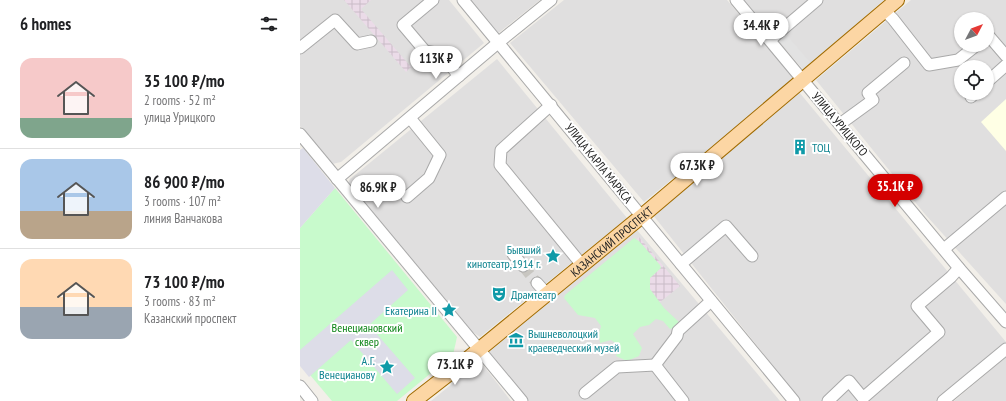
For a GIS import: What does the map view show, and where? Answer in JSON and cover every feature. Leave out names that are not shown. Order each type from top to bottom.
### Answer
[{"type":"main road","name":"КАЗАНСКИЙ ПРОСПЕКТ","points":[[414,401],[479,350],[642,216],[803,80],[887,4]]},
{"type":"street","points":[[433,0],[403,25],[425,51],[441,54],[459,76]]},
{"type":"street","name":"УЛИЦА КАРЛА МАРКСА","points":[[464,0],[794,401]]},
{"type":"street","points":[[337,179],[551,0]]},
{"type":"street","name":"УЛИЦА УРИЦКОГО","points":[[736,0],[959,268],[1006,322]]},
{"type":"street","points":[[770,40],[812,2]]},
{"type":"street","points":[[887,4],[893,19],[929,65],[958,60],[968,52]]},
{"type":"street","points":[[300,48],[335,20],[357,44],[371,41]]},
{"type":"street","points":[[994,42],[1006,56]]},
{"type":"street","points":[[840,124],[873,100],[868,93],[904,62]]},
{"type":"street","points":[[994,76],[1006,65]]},
{"type":"street","points":[[551,105],[501,150],[500,164],[582,265]]},
{"type":"street","points":[[407,197],[430,178],[440,155],[410,118]]},
{"type":"street","points":[[300,134],[522,401]]},
{"type":"street","points":[[944,249],[1006,197]]},
{"type":"street","points":[[681,264],[726,226],[752,256]]},
{"type":"street","points":[[513,254],[523,266]]},
{"type":"street","points":[[828,401],[850,381],[863,398],[939,332],[917,306],[951,277],[959,268]]},
{"type":"street","points":[[537,283],[547,294]]},
{"type":"street","points":[[655,366],[677,336],[678,331],[711,301]]},
{"type":"street","points":[[943,401],[1006,349]]},
{"type":"street","points":[[585,393],[617,367],[655,366]]},
{"type":"street","points":[[655,366],[684,401]]},
{"type":"street","points":[[300,386],[312,401]]},
{"type":"shaded area","points":[[300,0],[449,0],[484,43],[341,162],[332,164],[300,126]]},
{"type":"shaded area","points":[[344,0],[371,0],[361,9],[411,67],[406,72]]},
{"type":"shaded area","points":[[468,0],[540,0],[496,35]]},
{"type":"shaded area","points":[[564,0],[727,0],[795,79],[644,202],[510,43]]},
{"type":"shaded area","points":[[744,0],[884,0],[804,70]]},
{"type":"shaded area","points":[[911,0],[1006,0],[1006,304],[924,213],[816,80]]},
{"type":"shaded area","points":[[784,32],[810,62],[803,69],[777,38]]},
{"type":"shaded area","points":[[497,59],[627,218],[480,337],[467,328],[348,183],[350,179]]},
{"type":"shaded area","points":[[799,92],[1006,342],[940,401],[801,401],[653,215]]},
{"type":"shaded area","points":[[1006,99],[1006,151],[981,122]]},
{"type":"shaded area","points":[[303,148],[335,188],[300,228],[300,150]]},
{"type":"shaded area","points":[[637,230],[780,401],[529,401],[489,352]]},
{"type":"shaded area","points":[[639,237],[680,286],[654,307],[573,292]]},
{"type":"shaded area","points":[[392,270],[408,290],[369,325],[415,378],[397,394],[351,340],[309,377],[300,366],[300,350]]},
{"type":"shaded area","points":[[1006,357],[1006,401],[954,401]]},
{"type":"shaded area","points":[[480,361],[511,401],[431,401]]},
{"type":"green space","name":"Венециановский сквер","points":[[335,188],[457,337],[453,355],[397,401],[332,401],[300,363],[300,228]]},
{"type":"green space","points":[[634,238],[639,241],[660,265],[661,268],[650,278],[650,289],[664,308],[679,322],[678,326],[670,329],[663,321],[656,319],[649,325],[640,327],[633,334],[642,348],[639,356],[627,361],[616,356],[620,346],[611,340],[600,343],[599,334],[601,326],[595,318],[578,315],[564,298],[565,295]]},
{"type":"tunnel","points":[[523,266],[537,283]]},
{"type":"place","name":"ТОЦ","points":[[800,147]]},
{"type":"place","name":"Бывший кинотеатр,1914 г.","points":[[553,256]]},
{"type":"place","name":"Драмтеатр","points":[[499,294]]},
{"type":"place","name":"Екатерина II","points":[[449,310]]},
{"type":"place","name":"Вышневолоцкий краеведческий музей","points":[[516,340]]},
{"type":"place","name":"А.Г. Венецианову","points":[[387,367]]}]
